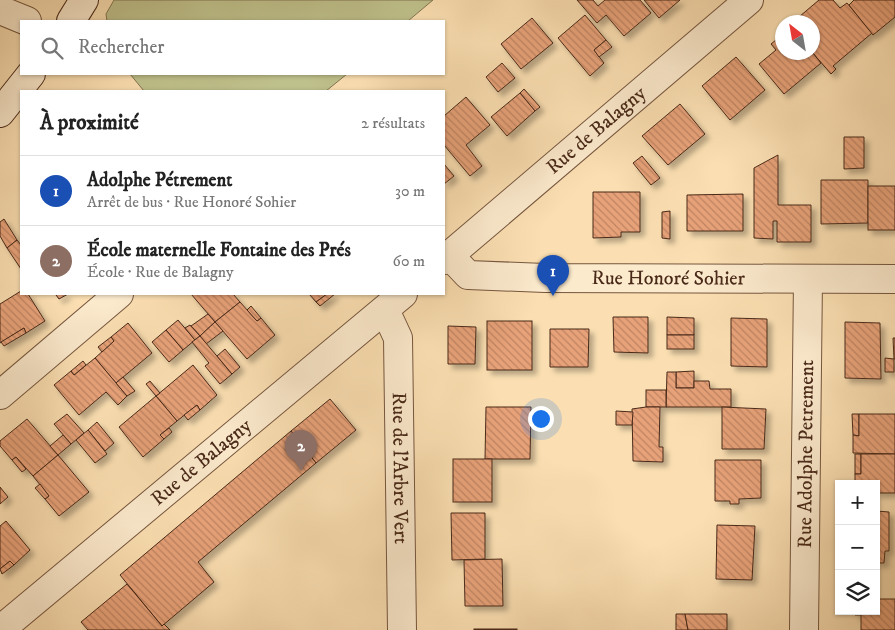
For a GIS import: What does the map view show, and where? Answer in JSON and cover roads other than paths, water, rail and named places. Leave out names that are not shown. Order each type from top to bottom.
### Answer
[{"type":"street","points":[[72,20],[84,0]]},
{"type":"street","name":"Rue de Balagny","points":[[446,258],[749,0]]},
{"type":"street","points":[[0,10],[25,20]]},
{"type":"street","points":[[0,113],[30,75]]},
{"type":"street","name":"Rue Honoré Sohier","points":[[446,258],[468,275],[545,278],[895,279]]},
{"type":"street","name":"Rue Adolphe Petrement","points":[[804,630],[808,279]]},
{"type":"street","points":[[0,395],[118,295]]},
{"type":"street","name":"Rue de Balagny","points":[[0,630],[394,302]]},
{"type":"street","name":"Rue de l'Arbre Vert","points":[[394,302],[398,338],[402,630]]},
{"type":"place","name":"Adolphe Pétrement","points":[[553,296]]},
{"type":"place","name":"École maternelle Fontaine des Prés","points":[[301,471]]}]
